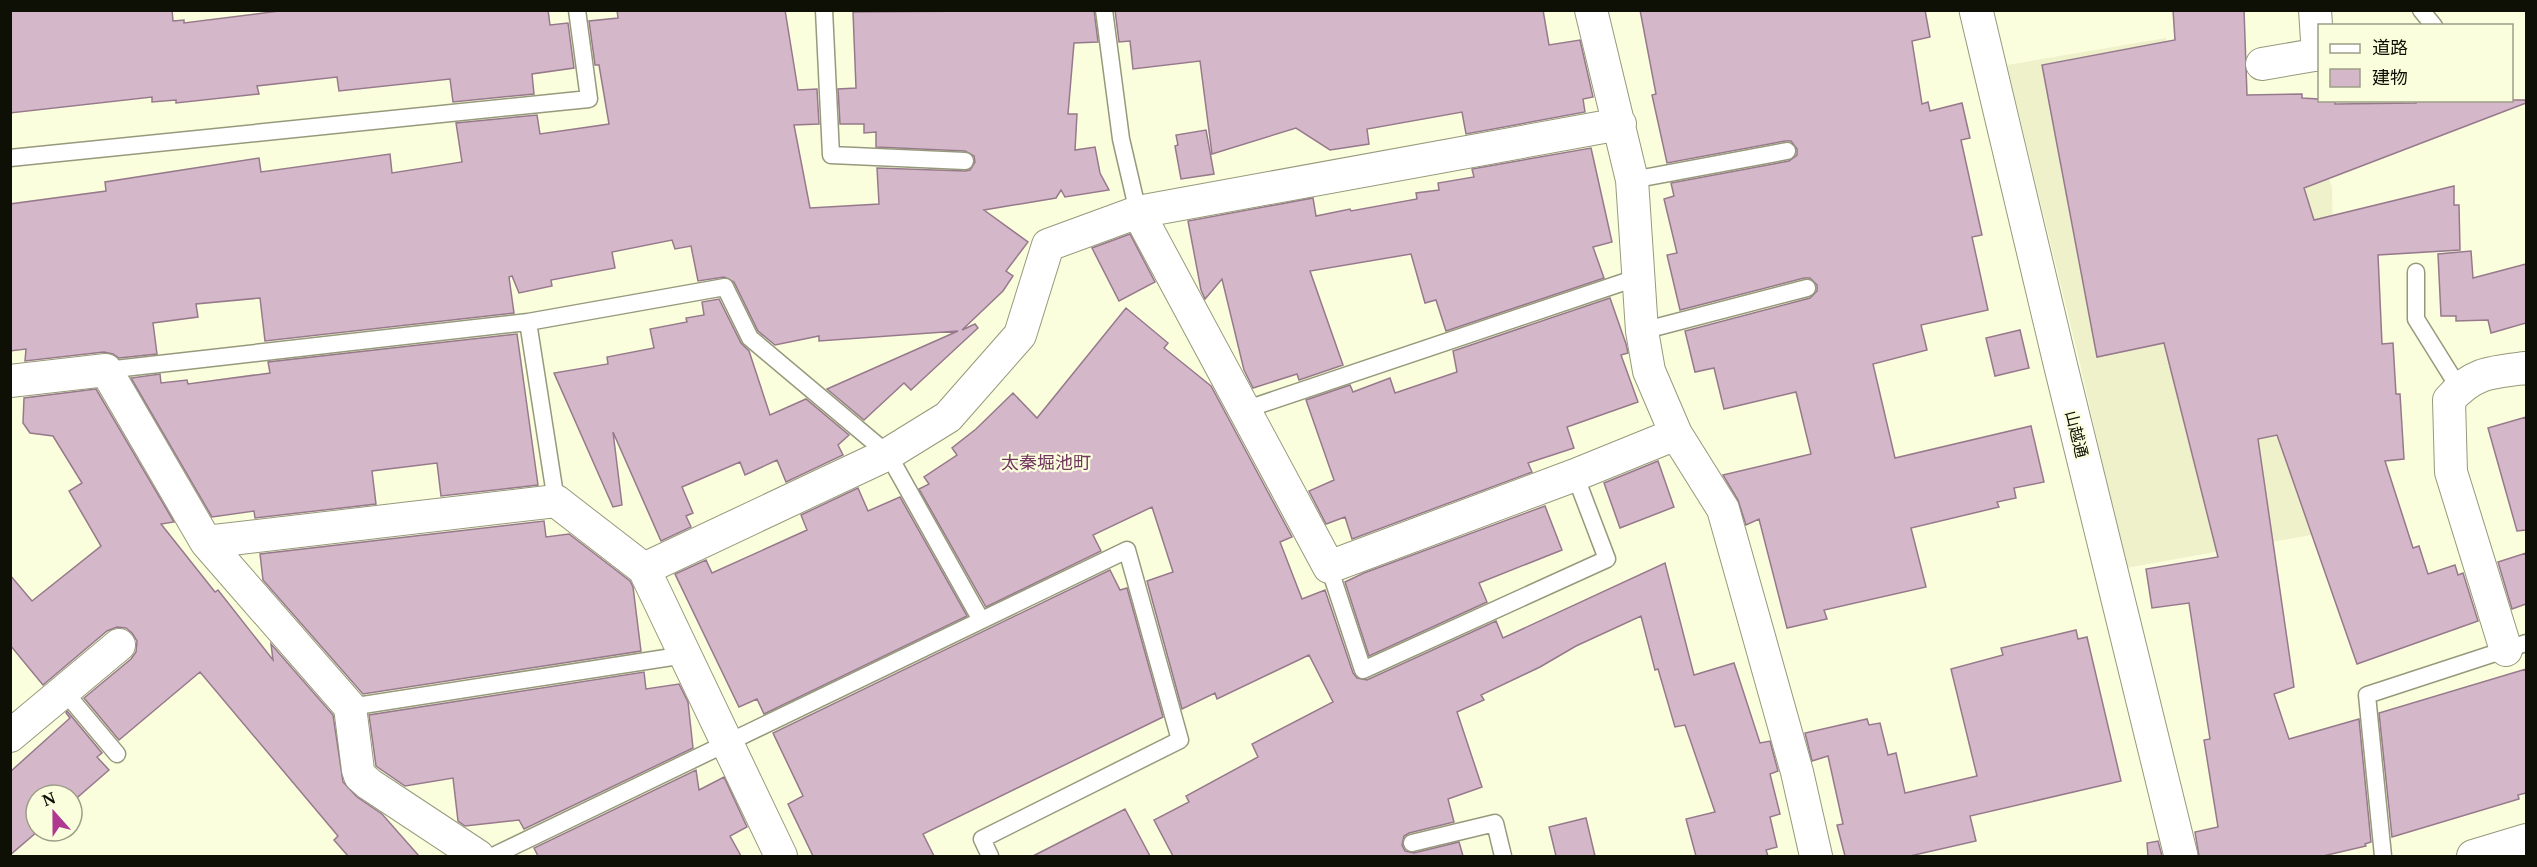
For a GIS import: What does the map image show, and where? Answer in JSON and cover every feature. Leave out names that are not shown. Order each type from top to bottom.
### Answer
[{"type":"street","points":[[1591,10],[1632,180],[1642,331],[1649,370],[1676,434],[1723,509],[1797,772],[1816,856]]},
{"type":"street","name":"山越通","points":[[1976,10],[2181,856]]},
{"type":"street","points":[[2316,10],[2318,40]]},
{"type":"street","points":[[2262,64],[2318,55]]},
{"type":"street","points":[[644,569],[888,454],[948,417],[1020,335],[1048,244],[1138,212],[1620,124]]},
{"type":"street","points":[[1138,212],[1329,567],[1575,475],[1676,434]]},
{"type":"street","points":[[2516,647],[2451,472],[2449,400],[2473,377],[2526,368]]},
{"type":"street","points":[[10,381],[106,370],[206,542],[350,707],[360,776],[478,856]]},
{"type":"street","points":[[206,542],[556,501],[644,569],[781,856]]},
{"type":"street","points":[[10,736],[119,645]]},
{"type":"street","points":[[2473,856],[2526,840]]},
{"type":"lane","points":[[10,158],[589,99],[577,10]]},
{"type":"lane","points":[[824,10],[831,155],[965,161]]},
{"type":"lane","points":[[1104,10],[1121,140],[1138,212]]},
{"type":"lane","points":[[2421,10],[2432,24]]},
{"type":"lane","points":[[1632,180],[1787,151]]},
{"type":"lane","points":[[2416,272],[2416,319],[2459,388]]},
{"type":"lane","points":[[1244,410],[1639,277]]},
{"type":"lane","points":[[106,370],[528,322],[725,287],[750,338],[888,454],[981,620]]},
{"type":"lane","points":[[1642,331],[1807,288]]},
{"type":"lane","points":[[528,322],[556,501]]},
{"type":"lane","points":[[1329,567],[1363,670],[1607,559],[1575,475]]},
{"type":"lane","points":[[493,856],[1127,550],[1180,740],[982,839],[990,856]]},
{"type":"lane","points":[[2383,856],[2367,695],[2516,647]]},
{"type":"lane","points":[[350,707],[685,655]]},
{"type":"lane","points":[[64,691],[117,754]]},
{"type":"lane","points":[[1412,843],[1495,823],[1503,856]]},
{"type":"shaded area","points":[[2166,38],[2185,172],[2321,154],[2332,188],[2339,530],[2126,568],[2080,364],[2007,65]]},
{"type":"building","points":[[10,10],[172,10],[173,21],[184,20],[184,23],[287,10],[548,10],[550,25],[568,23],[574,68],[532,74],[534,94],[453,102],[450,79],[339,91],[337,77],[257,86],[259,94],[176,103],[176,100],[152,102],[152,97],[10,113]]},
{"type":"building","points":[[617,10],[785,10],[798,90],[817,89],[819,124],[794,125],[810,208],[879,204],[877,168],[965,171],[970,170],[975,162],[974,156],[965,151],[876,147],[876,132],[864,133],[864,124],[840,124],[838,89],[856,88],[853,12],[1094,10],[1098,42],[1074,43],[1068,114],[1077,114],[1075,150],[1095,147],[1100,173],[1109,190],[1065,197],[1061,190],[1056,198],[984,210],[1028,242],[1006,271],[1013,276],[1003,291],[962,330],[975,324],[978,328],[911,390],[904,383],[864,420],[827,389],[958,331],[819,341],[819,336],[775,345],[758,331],[734,282],[724,277],[698,281],[691,246],[675,249],[672,240],[612,252],[615,268],[551,280],[552,286],[519,293],[512,276],[509,277],[514,313],[265,341],[260,298],[196,304],[198,317],[153,323],[157,354],[119,358],[104,352],[25,361],[26,349],[10,351],[10,204],[106,191],[105,182],[259,158],[261,172],[390,154],[392,173],[462,162],[456,123],[537,115],[540,134],[609,124],[599,65],[595,65],[589,21],[618,18]]},
{"type":"building","points":[[1115,10],[1543,10],[1549,45],[1580,40],[1593,97],[1583,99],[1585,112],[1466,134],[1462,112],[1367,129],[1369,144],[1330,150],[1296,128],[1212,154],[1200,61],[1133,69],[1130,41],[1119,42]]},
{"type":"building","points":[[1640,10],[1925,10],[1930,37],[1912,41],[1922,104],[1928,102],[1930,111],[1962,103],[1970,138],[1961,140],[1982,235],[1972,237],[1988,310],[1921,325],[1927,350],[1873,364],[1895,458],[2031,426],[2044,482],[2014,488],[2016,498],[1997,502],[1999,507],[1911,528],[1926,587],[1824,610],[1827,619],[1787,628],[1759,519],[1746,525],[1738,500],[1723,475],[1811,454],[1796,392],[1724,409],[1714,368],[1695,372],[1685,331],[1810,298],[1817,291],[1817,285],[1810,278],[1804,278],[1680,310],[1667,255],[1677,253],[1664,199],[1674,196],[1671,183],[1789,161],[1797,155],[1797,149],[1791,141],[1785,141],[1667,163],[1652,95],[1656,94]]},
{"type":"building","points":[[2173,10],[2244,10],[2247,95],[2302,94],[2302,98],[2318,99],[2318,102],[2335,102],[2335,104],[2513,102],[2513,100],[2525,100],[2526,103],[2304,188],[2314,220],[2454,186],[2454,205],[2459,205],[2460,250],[2378,255],[2382,344],[2393,343],[2396,394],[2400,394],[2404,459],[2385,461],[2413,548],[2419,546],[2428,574],[2455,565],[2458,575],[2463,573],[2478,621],[2357,664],[2277,435],[2258,439],[2294,687],[2274,694],[2289,739],[2359,719],[2371,842],[2365,844],[2366,846],[2323,856],[2199,856],[2195,832],[2218,827],[2204,740],[2210,739],[2189,603],[2152,608],[2146,569],[2218,557],[2164,343],[2097,357],[2042,65],[2175,40]]},
{"type":"building","points":[[1206,130],[1214,174],[1181,179],[1175,146],[1178,145],[1176,135]]},
{"type":"building","points":[[1591,148],[1612,242],[1593,247],[1604,278],[1446,331],[1436,300],[1425,303],[1411,254],[1310,271],[1343,365],[1299,380],[1297,374],[1253,388],[1244,370],[1222,279],[1205,299],[1201,290],[1188,221],[1313,198],[1316,216],[1350,209],[1351,211],[1417,199],[1416,193],[1439,190],[1438,183],[1474,177],[1472,169]]},
{"type":"building","points":[[1130,234],[1155,282],[1119,301],[1092,248]]},
{"type":"building","points":[[2471,251],[2473,278],[2526,264],[2526,323],[2491,333],[2488,320],[2456,321],[2456,316],[2441,316],[2438,254]]},
{"type":"building","points":[[1610,298],[1628,353],[1621,355],[1638,402],[1567,427],[1574,448],[1528,463],[1532,472],[1352,539],[1345,517],[1326,524],[1309,491],[1334,480],[1306,400],[1350,385],[1353,392],[1390,378],[1395,393],[1457,372],[1453,351]]},
{"type":"building","points":[[719,299],[741,343],[749,351],[770,415],[806,399],[849,435],[838,445],[843,455],[786,482],[777,460],[745,475],[740,462],[682,487],[693,513],[686,516],[691,527],[661,541],[613,432],[622,505],[613,507],[554,373],[608,364],[607,357],[654,348],[650,329],[687,322],[686,318],[704,315],[702,302]]},
{"type":"building","points":[[1126,308],[1168,343],[1164,348],[1211,386],[1292,537],[1280,542],[1302,599],[1325,590],[1353,673],[1357,678],[1367,680],[1496,621],[1503,638],[1665,563],[1694,675],[1734,663],[1760,743],[1770,741],[1778,771],[1770,774],[1780,814],[1770,817],[1777,847],[1766,850],[1768,856],[1696,856],[1686,819],[1715,812],[1685,725],[1675,727],[1658,669],[1655,670],[1641,616],[1576,646],[1540,667],[1481,695],[1484,700],[1457,712],[1482,787],[1448,799],[1454,822],[1409,833],[1404,836],[1402,845],[1405,851],[1414,853],[1459,842],[1463,856],[1173,856],[1154,820],[1189,802],[1186,796],[1258,757],[1252,744],[1333,702],[1309,655],[1217,699],[1215,693],[1182,709],[1147,581],[1173,572],[1152,507],[1093,535],[1101,551],[986,607],[919,489],[929,484],[924,477],[957,455],[952,448],[976,429],[1013,393],[1037,418]]},
{"type":"building","points":[[2020,330],[2029,368],[1995,376],[1986,338]]},
{"type":"building","points":[[517,334],[538,485],[441,496],[437,463],[372,471],[376,504],[255,518],[254,511],[212,517],[131,378],[160,374],[161,383],[187,380],[188,384],[270,373],[268,362]]},
{"type":"building","points":[[96,389],[174,522],[161,524],[215,592],[218,590],[273,660],[271,644],[333,715],[343,782],[357,797],[382,814],[419,856],[348,856],[334,840],[338,836],[200,672],[119,740],[84,698],[131,659],[136,652],[137,641],[126,628],[117,627],[107,631],[43,685],[10,645],[10,575],[32,601],[101,546],[69,491],[82,483],[53,436],[30,433],[23,423],[24,398]]},
{"type":"building","points":[[2526,417],[2526,530],[2517,531],[2488,428]]},
{"type":"building","points":[[1658,461],[1674,507],[1620,528],[1604,483]]},
{"type":"building","points":[[858,488],[868,511],[900,497],[967,616],[764,714],[757,699],[739,707],[675,574],[706,560],[712,573],[807,530],[801,515]]},
{"type":"building","points":[[1545,506],[1562,550],[1479,583],[1487,602],[1369,656],[1345,582]]},
{"type":"building","points":[[544,521],[546,537],[569,534],[630,581],[633,587],[641,651],[363,694],[263,580],[260,554]]},
{"type":"building","points":[[2526,553],[2526,604],[2512,609],[2498,562]]},
{"type":"building","points":[[1110,570],[1120,590],[1127,588],[1163,717],[923,834],[934,856],[813,856],[788,804],[803,796],[773,733]]},
{"type":"building","points":[[2076,630],[2078,639],[2087,637],[2121,781],[1970,816],[1976,841],[1910,856],[1845,856],[1837,825],[1843,824],[1828,756],[1812,761],[1805,733],[1867,719],[1869,725],[1880,723],[1888,755],[1896,753],[1905,793],[1977,776],[1951,669],[2003,655],[2001,648]]},
{"type":"building","points":[[2526,669],[2526,793],[2518,795],[2519,799],[2392,837],[2379,713]]},
{"type":"building","points":[[644,672],[646,689],[679,684],[688,702],[693,748],[524,829],[519,820],[465,826],[458,821],[453,778],[405,786],[376,766],[369,715]]},
{"type":"building","points":[[67,711],[102,753],[97,757],[109,770],[84,792],[84,783],[24,783],[24,843],[10,855],[10,772],[70,718]]},
{"type":"building","points":[[696,770],[699,790],[724,777],[747,827],[730,836],[741,856],[538,856],[534,848]]},
{"type":"building","points":[[1125,809],[1150,856],[1033,856]]},
{"type":"building","points":[[1586,818],[1595,856],[1556,856],[1549,827]]},
{"type":"building","points":[[2158,841],[2162,856],[2148,856],[2147,843]]},
{"type":"district","name":"太秦堀池町","points":[[1046,463]]}]
